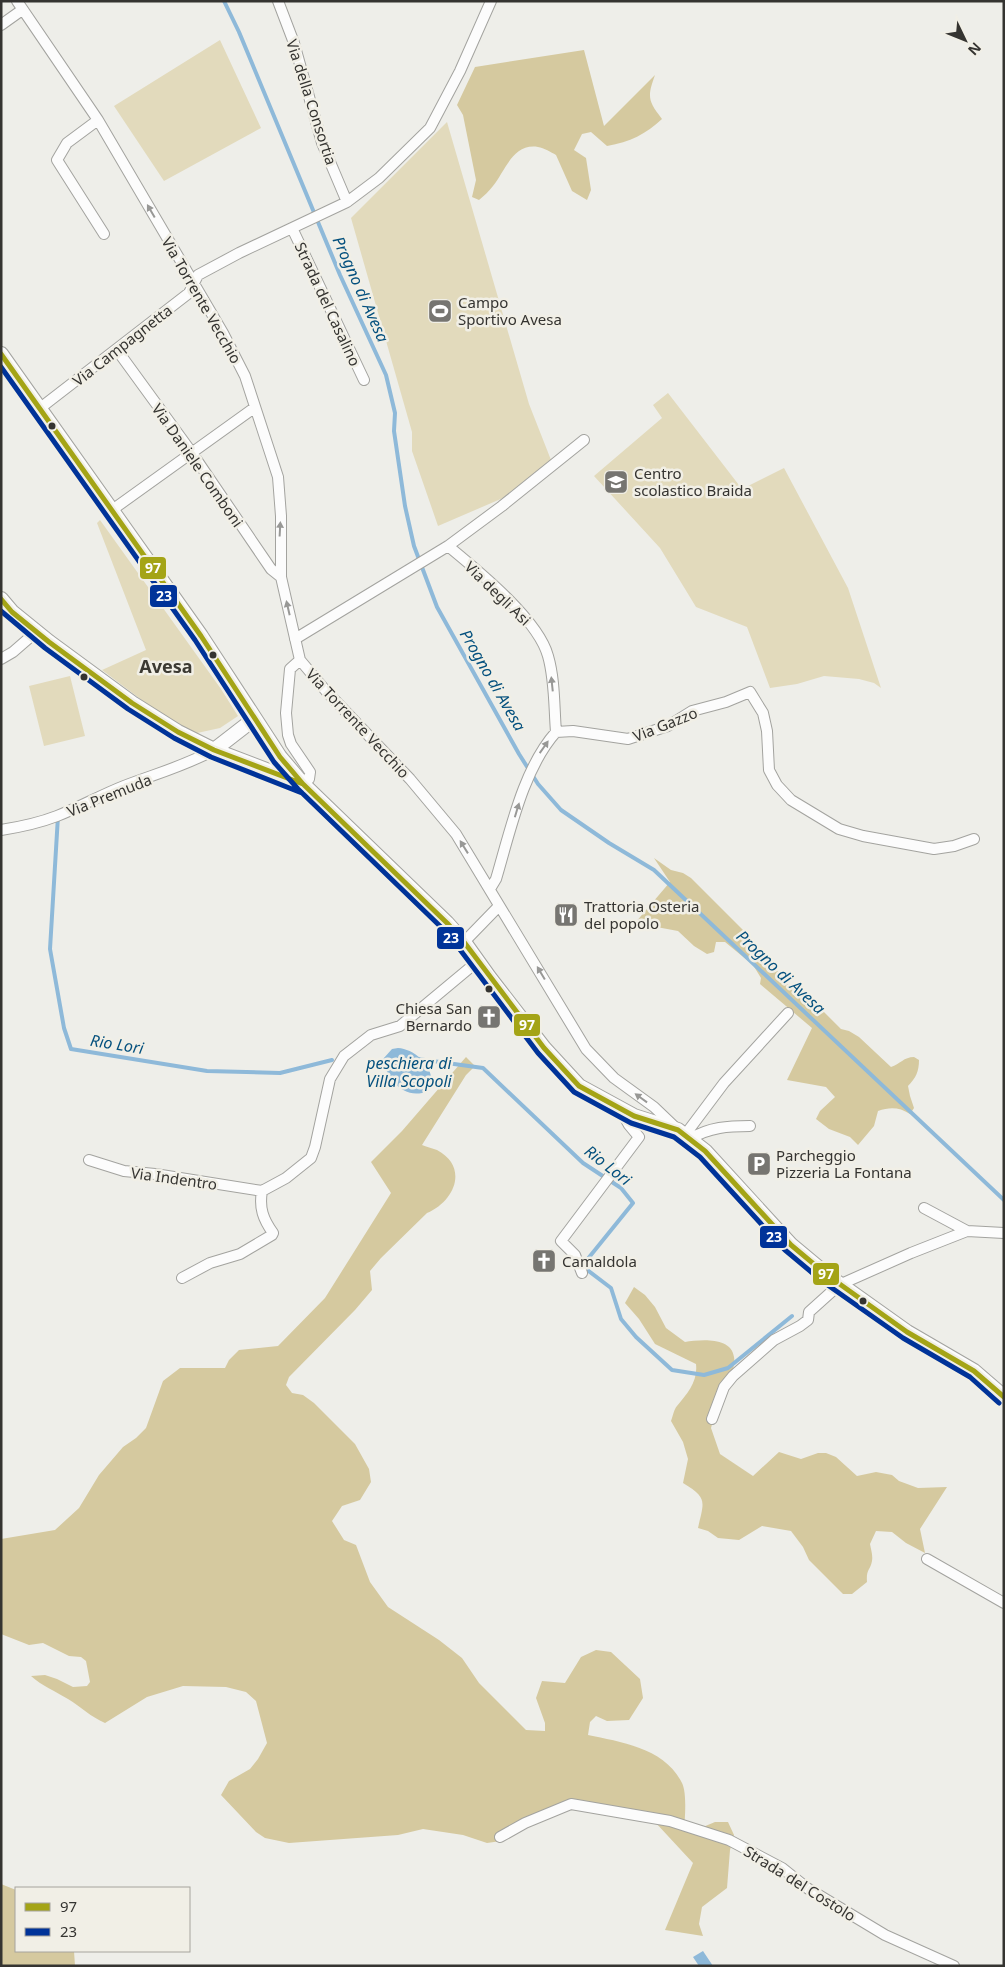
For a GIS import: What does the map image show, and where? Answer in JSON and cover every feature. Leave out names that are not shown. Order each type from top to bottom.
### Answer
[{"type":"street","name":"Via della Consortia","points":[[278,1],[294,43],[322,143],[347,202]]},
{"type":"street","name":"Strada del Casalino","points":[[195,279],[239,253],[347,202],[379,178],[430,128],[460,71],[492,2]]},
{"type":"street","points":[[1,25],[19,6]]},
{"type":"street","name":"Via Torrente Vecchio","points":[[19,6],[98,120],[195,279],[245,376],[278,477],[281,516],[281,577],[300,660],[326,691],[410,779],[456,834],[586,1049],[614,1078],[654,1107],[684,1135]]},
{"type":"street","points":[[98,120],[67,143],[57,160],[104,234]]},
{"type":"street","name":"Strada del Casalino","points":[[292,228],[364,380]]},
{"type":"street","name":"Via Campagnetta","points":[[39,409],[189,292],[195,279]]},
{"type":"street","name":"Via Daniele Comboni","points":[[117,350],[192,453],[271,569],[281,577]]},
{"type":"street","points":[[1,354],[201,636],[280,757],[303,784],[440,916],[464,942],[544,1048],[578,1086],[634,1116],[684,1135],[705,1151],[791,1246],[839,1285],[907,1332],[974,1371],[1004,1397]]},
{"type":"street","points":[[112,510],[254,408]]},
{"type":"street","points":[[295,639],[448,546],[502,506],[584,440]]},
{"type":"street","name":"Via degli Asi","points":[[448,546],[512,604],[534,628],[548,655],[556,732]]},
{"type":"street","points":[[1,599],[12,612],[36,632],[132,703],[186,736],[214,750],[303,784]]},
{"type":"street","points":[[1,659],[13,652],[36,632]]},
{"type":"street","points":[[300,660],[290,668],[286,713],[289,740],[310,772],[309,779],[303,784]]},
{"type":"street","name":"Via Gazzo","points":[[556,732],[573,731],[628,739],[668,726],[692,710],[726,702],[750,692],[763,713],[767,731],[769,770],[777,784],[791,800],[839,829],[863,836],[934,849],[954,846],[974,839]]},
{"type":"street","points":[[214,750],[254,719]]},
{"type":"street","points":[[490,889],[496,879],[534,764],[546,743],[556,732]]},
{"type":"street","name":"Via Premuda","points":[[1,830],[25,826],[58,816],[125,785],[164,773],[214,750]]},
{"type":"street","points":[[464,942],[499,906]]},
{"type":"street","points":[[182,1278],[210,1263],[240,1254],[272,1235],[273,1233],[262,1212],[260,1201],[262,1190],[286,1178],[311,1158],[330,1079],[344,1056],[372,1035],[400,1026],[478,961]]},
{"type":"street","points":[[684,1135],[724,1083],[788,1013]]},
{"type":"street","points":[[582,1273],[575,1256],[560,1241],[639,1136],[629,1126],[620,1108]]},
{"type":"street","points":[[684,1135],[725,1126],[750,1126]]},
{"type":"street","name":"Via Indentro","points":[[89,1160],[124,1171],[262,1190]]},
{"type":"street","points":[[924,1208],[967,1231]]},
{"type":"street","points":[[712,1419],[724,1387],[733,1376],[774,1340],[808,1320],[809,1312],[839,1285],[967,1231],[1004,1233]]},
{"type":"street","points":[[927,1559],[1004,1603]]},
{"type":"street","name":"Strada del Costolo","points":[[500,1838],[526,1822],[571,1804],[670,1821],[729,1840],[782,1868],[807,1888],[885,1934],[954,1966]]},
{"type":"shaded area","points":[[220,40],[261,128],[164,181],[114,106]]},
{"type":"shaded area","points":[[584,50],[604,126],[655,75],[650,98],[662,119],[637,137],[607,146],[591,132],[582,134],[574,150],[586,158],[591,190],[587,200],[572,191],[556,155],[538,147],[522,149],[511,159],[493,186],[479,200],[472,197],[476,180],[463,115],[457,105],[475,67]]},
{"type":"shaded area","name":"Campo Sportivo Avesa","points":[[447,122],[529,404],[551,460],[503,498],[438,526],[412,451],[412,432],[351,218]]},
{"type":"shaded area","points":[[668,393],[742,489],[784,468],[848,588],[881,688],[874,683],[859,679],[824,676],[797,684],[770,688],[747,627],[696,607],[660,548],[594,476],[662,418],[653,405]]},
{"type":"shaded area","points":[[100,520],[221,689],[238,716],[220,728],[188,735],[102,670],[146,650],[97,523]]},
{"type":"shaded area","points":[[70,676],[85,736],[44,746],[29,686]]},
{"type":"shaded area","points":[[654,858],[671,870],[683,873],[691,878],[749,936],[789,985],[803,998],[818,1006],[841,1029],[859,1037],[891,1067],[911,1057],[919,1060],[916,1074],[908,1086],[914,1108],[910,1114],[894,1108],[878,1111],[874,1126],[858,1145],[850,1137],[829,1129],[816,1119],[820,1111],[835,1097],[826,1087],[787,1080],[812,1028],[760,984],[761,978],[753,965],[725,942],[716,942],[714,952],[707,954],[694,946],[678,931],[635,923],[670,882]]},
{"type":"shaded area","points":[[466,1057],[475,1066],[466,1075],[422,1145],[437,1150],[447,1157],[453,1165],[455,1174],[451,1192],[437,1208],[427,1213],[381,1258],[370,1271],[372,1290],[355,1310],[289,1377],[286,1385],[292,1393],[303,1395],[314,1403],[355,1444],[369,1469],[371,1482],[360,1500],[342,1506],[332,1521],[344,1540],[356,1545],[370,1582],[388,1607],[439,1640],[462,1658],[479,1683],[526,1730],[545,1731],[545,1723],[536,1698],[542,1681],[565,1683],[581,1657],[596,1650],[611,1652],[640,1679],[643,1698],[629,1720],[607,1721],[596,1716],[590,1722],[588,1735],[641,1748],[665,1762],[674,1771],[684,1787],[684,1829],[691,1832],[715,1822],[728,1822],[734,1835],[730,1850],[727,1888],[702,1907],[699,1924],[703,1936],[665,1930],[693,1863],[655,1822],[574,1808],[553,1812],[501,1841],[487,1843],[463,1835],[423,1829],[398,1835],[289,1843],[265,1838],[256,1832],[221,1795],[229,1781],[250,1769],[267,1743],[256,1701],[246,1692],[226,1687],[183,1686],[147,1697],[105,1723],[31,1676],[45,1675],[73,1687],[87,1686],[90,1682],[86,1661],[81,1657],[69,1656],[43,1643],[29,1645],[1,1634],[1,1539],[55,1530],[79,1508],[99,1475],[123,1447],[146,1428],[163,1381],[180,1368],[225,1368],[229,1360],[239,1350],[278,1346],[325,1298],[391,1193],[371,1162],[402,1131]]},
{"type":"shaded area","points":[[634,1287],[645,1295],[655,1307],[666,1328],[685,1342],[706,1340],[721,1342],[732,1350],[734,1359],[733,1373],[724,1381],[711,1428],[720,1454],[753,1476],[779,1452],[801,1459],[818,1453],[826,1453],[836,1457],[857,1476],[876,1472],[892,1475],[899,1481],[918,1488],[947,1487],[920,1529],[925,1553],[906,1543],[892,1532],[876,1531],[870,1544],[872,1559],[867,1582],[852,1594],[843,1594],[809,1560],[803,1547],[791,1531],[762,1526],[739,1540],[718,1538],[708,1531],[698,1528],[702,1512],[702,1501],[697,1493],[683,1483],[688,1459],[683,1442],[671,1421],[676,1407],[694,1381],[696,1364],[655,1344],[639,1319],[625,1303]]},
{"type":"shaded area","points":[[1,1884],[15,1890],[15,1952],[74,1952],[75,1966],[1,1966]]},
{"type":"water","name":"peschiera di Villa Scopoli","points":[[398,1048],[412,1052],[425,1063],[431,1076],[431,1084],[428,1091],[412,1093],[405,1091],[398,1087],[388,1074],[383,1059],[392,1049]]},
{"type":"water","points":[[703,1951],[713,1966],[699,1966],[693,1957]]},
{"type":"waterway","name":"Progno di Avesa","points":[[224,1],[239,32],[340,275],[386,375],[395,413],[394,431],[405,506],[414,546],[437,607],[519,754],[538,784],[561,810],[609,843],[654,870],[1004,1200]]},
{"type":"waterway","name":"Rio Lori","points":[[58,816],[50,949],[64,1028],[71,1049],[207,1071],[280,1073],[332,1060]]},
{"type":"waterway","name":"Rio Lori","points":[[418,1059],[483,1068],[583,1163],[621,1188],[633,1203],[582,1266],[611,1288],[621,1319],[636,1337],[672,1370],[704,1375],[728,1368],[792,1316]]},
{"type":"transit line","name":"97","points":[[1,354],[201,636],[280,757],[303,784]]},
{"type":"transit line","name":"23","points":[[1,367],[195,640],[274,762],[298,789],[442,928],[538,1053],[574,1092],[631,1123],[674,1137],[700,1157],[785,1250],[822,1281],[903,1338],[970,1377],[999,1403]]},
{"type":"transit line","name":"97","points":[[1,599],[12,612],[49,642],[132,703],[178,732],[214,750],[303,784],[447,923],[464,942],[544,1048],[579,1086],[634,1116],[678,1130],[705,1151],[791,1245],[827,1275],[907,1332],[974,1371],[1004,1397]]},
{"type":"transit line","name":"23","points":[[1,611],[45,648],[128,709],[174,738],[211,757],[302,793]]},
{"type":"place","name":"Campo Sportivo Avesa","points":[[440,311]]},
{"type":"place","name":"Centro scolastico Braida","points":[[616,482]]},
{"type":"place","name":"Trattoria Osteria del popolo","points":[[566,915]]},
{"type":"place","name":"Chiesa San Bernardo","points":[[489,1017]]},
{"type":"place","name":"Parcheggio Pizzeria La Fontana","points":[[759,1164]]},
{"type":"place","name":"Camaldola","points":[[544,1261]]},
{"type":"district","name":"Avesa","points":[[166,666]]}]
